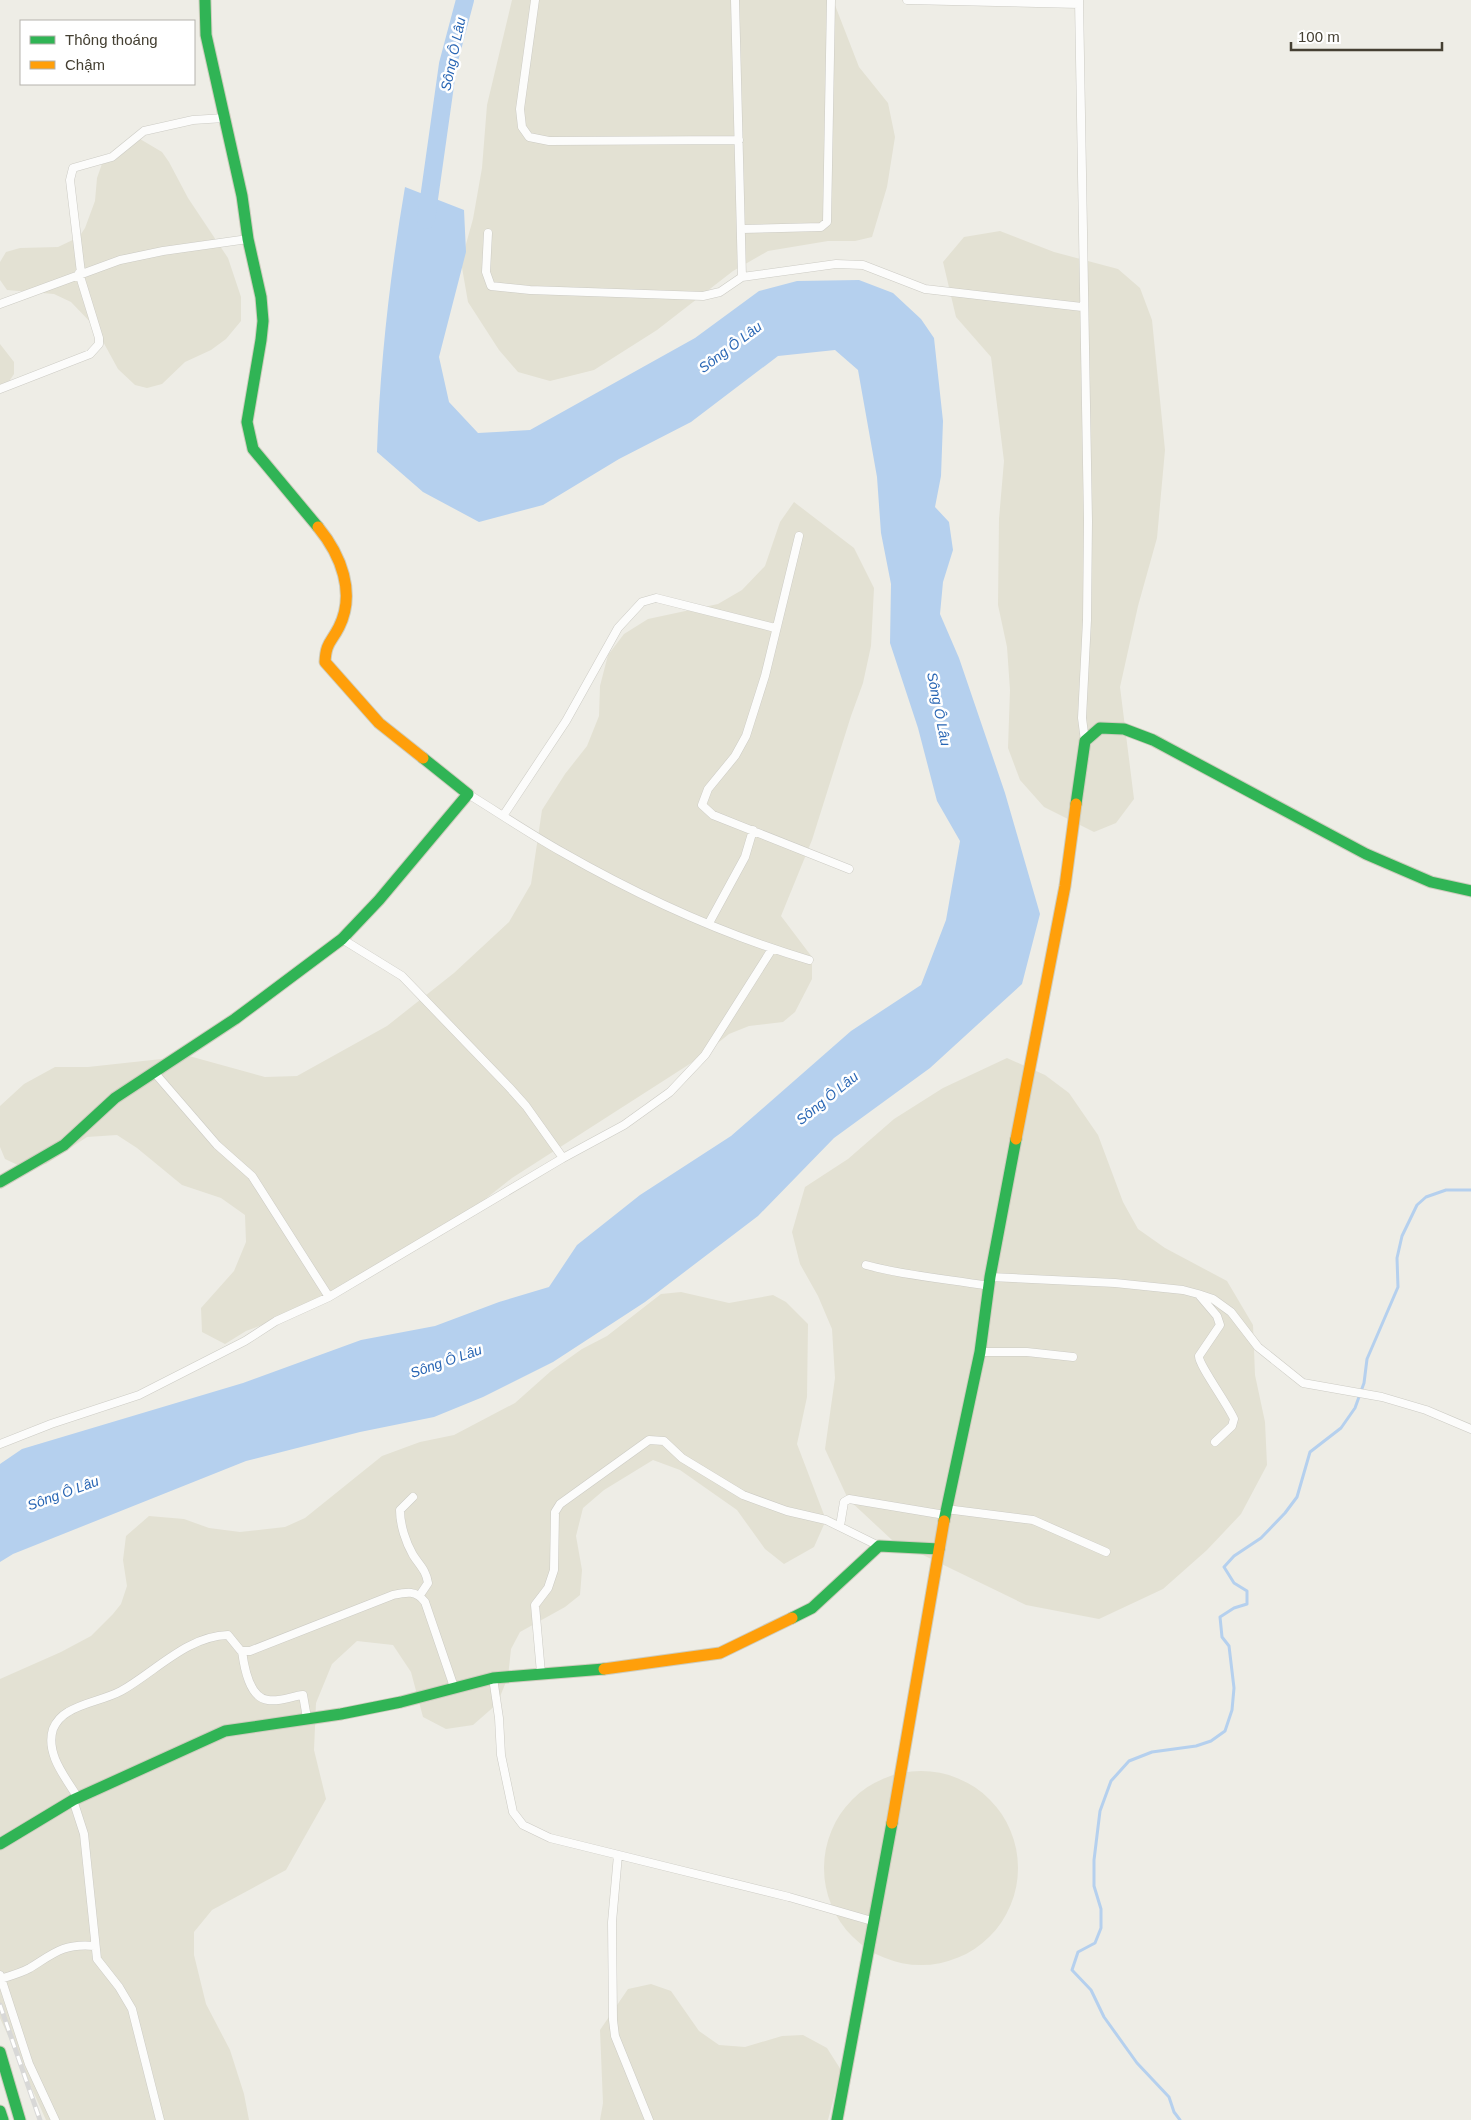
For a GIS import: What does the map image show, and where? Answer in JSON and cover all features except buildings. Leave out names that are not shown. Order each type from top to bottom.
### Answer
[{"type":"main road","points":[[0,1182],[64,1145],[114,1098],[235,1019],[342,939],[379,900],[468,794],[379,723],[325,662],[326,647],[339,628],[344,615],[345,588],[340,559],[322,532],[258,458],[249,439],[247,422],[263,321],[261,297],[248,240],[242,196],[206,35],[205,0]]},
{"type":"main road","points":[[837,2120],[872,1921],[918,1682],[945,1512],[980,1352],[990,1281],[1065,886],[1085,741],[1093,730],[1102,727],[1115,727],[1142,736],[1277,806],[1345,846],[1427,881],[1471,891]]},
{"type":"main road","points":[[0,1844],[76,1799],[168,1755],[225,1731],[241,1727],[341,1714],[401,1702],[493,1678],[624,1668],[731,1649],[812,1608],[879,1546],[939,1549]]},
{"type":"main road","points":[[0,2052],[20,2120]]},
{"type":"main road","points":[[0,2111],[3,2120]]},
{"type":"street","points":[[535,0],[520,109],[522,127],[529,137],[549,141],[739,140]]},
{"type":"street","points":[[735,0],[742,277]]},
{"type":"street","points":[[742,229],[821,227],[827,222],[831,0]]},
{"type":"street","points":[[907,0],[1079,2],[1082,306],[1088,521],[1087,620],[1082,718],[1085,741]]},
{"type":"street","points":[[0,389],[90,354],[95,349],[100,338],[80,273],[70,180],[73,168],[112,156],[144,131],[193,120],[224,118]]},
{"type":"street","points":[[488,233],[486,272],[491,286],[530,290],[703,296],[720,292],[742,277],[828,265],[864,265],[925,289],[1082,306]]},
{"type":"street","points":[[0,304],[80,273],[142,255],[248,240]]},
{"type":"street","points":[[799,536],[775,628],[765,676],[746,736],[735,756],[708,789],[702,805],[713,815],[849,869]]},
{"type":"street","points":[[503,816],[566,721],[618,628],[642,602],[656,598],[775,628]]},
{"type":"street","points":[[468,794],[562,852],[601,872],[709,923],[772,949],[809,960]]},
{"type":"street","points":[[709,923],[745,857],[754,830]]},
{"type":"street","points":[[342,939],[402,976],[520,1100],[563,1158]]},
{"type":"street","points":[[0,1444],[51,1424],[139,1395],[245,1340],[276,1321],[329,1297],[563,1158],[624,1125],[648,1109],[691,1073],[718,1038],[772,949]]},
{"type":"street","points":[[154,1072],[217,1145],[252,1176],[329,1297]]},
{"type":"street","points":[[866,1265],[901,1274],[990,1281],[1115,1283],[1183,1290],[1198,1294],[1213,1299],[1231,1312],[1258,1347],[1303,1383],[1382,1397],[1426,1410],[1471,1429]]},
{"type":"street","points":[[1198,1294],[1217,1316],[1220,1324],[1199,1356],[1199,1362],[1213,1380],[1234,1419],[1232,1426],[1215,1442]]},
{"type":"street","points":[[980,1352],[1027,1352],[1073,1357]]},
{"type":"street","points":[[541,1673],[535,1605],[548,1588],[554,1570],[555,1512],[560,1504],[645,1442],[654,1439],[664,1441],[682,1458],[743,1496],[840,1526],[879,1546]]},
{"type":"street","points":[[413,1497],[400,1510],[400,1518],[411,1550],[426,1573],[428,1583],[420,1595]]},
{"type":"street","points":[[840,1526],[844,1502],[849,1499],[945,1512],[1033,1520],[1106,1552]]},
{"type":"street","points":[[242,1651],[250,1651],[393,1595],[413,1592],[420,1595],[425,1602],[454,1688]]},
{"type":"street","points":[[160,2120],[132,2009],[119,1987],[97,1959],[84,1834],[76,1799],[51,1750],[53,1730],[60,1718],[81,1706],[122,1690],[173,1655],[202,1641],[228,1635],[242,1651],[246,1674],[258,1694],[269,1701],[303,1695],[307,1718]]},
{"type":"street","points":[[493,1678],[499,1718],[501,1755],[513,1812],[516,1818],[530,1830],[550,1838],[789,1897],[872,1921]]},
{"type":"street","points":[[618,1855],[612,1922],[613,2020],[615,2036],[649,2120]]},
{"type":"street","points":[[55,2120],[29,2064],[0,1978],[30,1968],[55,1950],[78,1945],[95,1946]]},
{"type":"shaded area","points":[[512,0],[833,0],[859,67],[888,103],[895,137],[887,187],[872,237],[855,241],[828,241],[768,251],[733,271],[657,330],[594,370],[550,381],[518,372],[499,350],[468,302],[461,262],[473,219],[482,168],[487,105]]},
{"type":"shaded area","points":[[140,139],[162,152],[169,162],[188,198],[228,258],[241,297],[241,321],[226,339],[211,350],[185,362],[162,384],[147,388],[135,385],[118,369],[95,327],[71,302],[54,294],[7,290],[0,280],[0,262],[6,252],[20,248],[58,247],[79,237],[85,228],[95,201],[97,178],[103,161],[123,144]]},
{"type":"shaded area","points":[[1000,231],[1054,252],[1118,269],[1140,288],[1152,320],[1165,450],[1157,538],[1138,606],[1120,687],[1134,799],[1116,823],[1094,832],[1044,807],[1020,780],[1008,748],[1010,690],[1007,647],[998,605],[999,519],[1004,461],[991,357],[956,317],[943,262],[964,237]]},
{"type":"shaded area","points":[[0,344],[14,362],[14,374],[6,386],[0,389]]},
{"type":"shaded area","points":[[794,502],[854,548],[874,588],[871,646],[863,683],[812,840],[781,916],[812,957],[812,979],[795,1012],[783,1022],[749,1026],[729,1034],[699,1058],[512,1178],[469,1212],[321,1303],[246,1331],[225,1344],[202,1332],[201,1308],[234,1271],[246,1242],[245,1215],[221,1198],[182,1185],[137,1148],[117,1135],[87,1137],[46,1164],[22,1167],[5,1159],[0,1147],[0,1106],[24,1084],[55,1067],[88,1067],[189,1056],[265,1077],[297,1076],[387,1026],[454,973],[509,922],[531,884],[542,810],[565,774],[587,746],[599,716],[600,686],[608,655],[624,634],[648,619],[718,604],[742,590],[765,566],[780,522]]},
{"type":"shaded area","points":[[1007,1058],[1045,1075],[1069,1093],[1098,1135],[1123,1202],[1138,1229],[1165,1248],[1227,1281],[1253,1325],[1255,1375],[1265,1422],[1267,1465],[1241,1514],[1207,1550],[1163,1589],[1099,1619],[1026,1605],[892,1540],[848,1499],[825,1449],[835,1378],[832,1329],[818,1296],[800,1264],[792,1232],[805,1187],[848,1159],[894,1119],[943,1088]]},
{"type":"shaded area","points":[[681,1292],[729,1303],[773,1295],[786,1302],[808,1324],[807,1397],[797,1444],[826,1520],[814,1547],[784,1564],[765,1549],[737,1510],[680,1470],[653,1460],[604,1490],[583,1508],[576,1536],[582,1570],[580,1595],[565,1607],[520,1632],[511,1649],[508,1677],[497,1704],[473,1725],[446,1729],[423,1717],[411,1672],[393,1645],[357,1641],[332,1664],[316,1703],[314,1750],[326,1799],[286,1870],[212,1910],[194,1932],[194,1955],[206,2004],[230,2050],[244,2094],[249,2120],[46,2120],[0,2018],[0,1679],[61,1652],[91,1636],[113,1614],[121,1604],[127,1586],[123,1560],[126,1536],[149,1516],[184,1519],[209,1528],[240,1532],[285,1527],[305,1518],[382,1456],[420,1442],[454,1435],[515,1403],[551,1371],[582,1349],[607,1336],[661,1294]]},
{"type":"shaded area","points":[[911,1771],[931,1771],[967,1782],[990,1799],[1002,1814],[1011,1831],[1018,1858],[1018,1878],[1011,1905],[1002,1922],[990,1937],[975,1949],[958,1958],[931,1965],[911,1965],[875,1954],[859,1943],[846,1930],[835,1914],[828,1896],[824,1878],[824,1858],[835,1822],[846,1806],[859,1793],[875,1782],[893,1775]]},
{"type":"shaded area","points":[[651,1984],[671,1991],[699,2031],[719,2045],[745,2047],[782,2036],[803,2035],[827,2048],[841,2070],[828,2120],[600,2120],[603,2103],[600,2030],[628,1989]]},
{"type":"water","points":[[405,187],[464,210],[466,252],[439,357],[449,402],[478,433],[530,430],[695,338],[759,291],[797,281],[859,280],[893,293],[921,319],[934,338],[943,421],[941,476],[935,507],[949,522],[953,550],[943,582],[940,614],[959,658],[1005,793],[1040,914],[1022,984],[930,1068],[834,1138],[758,1216],[645,1302],[553,1362],[483,1397],[434,1417],[360,1432],[246,1461],[13,1554],[0,1562],[0,1464],[22,1449],[243,1383],[361,1340],[435,1326],[499,1302],[549,1287],[577,1245],[640,1195],[731,1136],[851,1031],[921,985],[946,920],[960,841],[937,801],[918,728],[890,643],[891,584],[881,533],[877,477],[858,370],[835,350],[778,356],[691,422],[619,459],[543,505],[479,522],[423,492],[377,452],[386,319]]},
{"type":"waterway","name":"Sông Ô Lâu","points":[[426,220],[448,64],[465,0]]},
{"type":"waterway","points":[[1180,2120],[1174,2112],[1169,2097],[1137,2063],[1104,2017],[1091,1990],[1072,1970],[1078,1952],[1095,1943],[1101,1928],[1101,1909],[1094,1886],[1094,1860],[1100,1811],[1111,1781],[1129,1761],[1152,1752],[1196,1746],[1211,1741],[1225,1731],[1232,1710],[1234,1688],[1229,1646],[1222,1637],[1220,1617],[1234,1608],[1247,1604],[1247,1591],[1234,1583],[1224,1567],[1234,1556],[1261,1538],[1285,1513],[1297,1497],[1310,1452],[1341,1428],[1355,1408],[1364,1383],[1367,1359],[1398,1287],[1397,1258],[1402,1236],[1417,1205],[1426,1197],[1446,1190],[1471,1190]]},
{"type":"railway","points":[[0,2005],[40,2120]]},
{"type":"traffic: fast","points":[[205,0],[206,35],[242,196],[248,239],[261,297],[263,321],[261,340],[247,422],[253,449],[318,527]]},
{"type":"traffic: fast","points":[[1076,804],[1085,741],[1100,728],[1124,729],[1153,740],[1366,854],[1431,882],[1471,891]]},
{"type":"traffic: fast","points":[[0,1182],[64,1145],[115,1098],[235,1019],[342,939],[379,900],[468,794],[423,758]]},
{"type":"traffic: fast","points":[[944,1521],[980,1352],[990,1277],[1016,1139]]},
{"type":"traffic: fast","points":[[792,1618],[812,1608],[879,1546],[939,1549]]},
{"type":"traffic: fast","points":[[0,1844],[73,1800],[225,1731],[341,1714],[401,1702],[493,1678],[604,1669]]},
{"type":"traffic: fast","points":[[837,2120],[892,1823]]},
{"type":"traffic: fast","points":[[0,2052],[20,2120]]},
{"type":"traffic: fast","points":[[0,2111],[3,2120]]},
{"type":"traffic: slow","points":[[318,527],[339,562],[346,588],[344,614],[328,646],[325,662],[379,723],[423,758]]},
{"type":"traffic: slow","points":[[1016,1139],[1065,886],[1076,804]]},
{"type":"traffic: slow","points":[[892,1823],[944,1521]]},
{"type":"traffic: slow","points":[[604,1669],[720,1653],[792,1618]]}]
